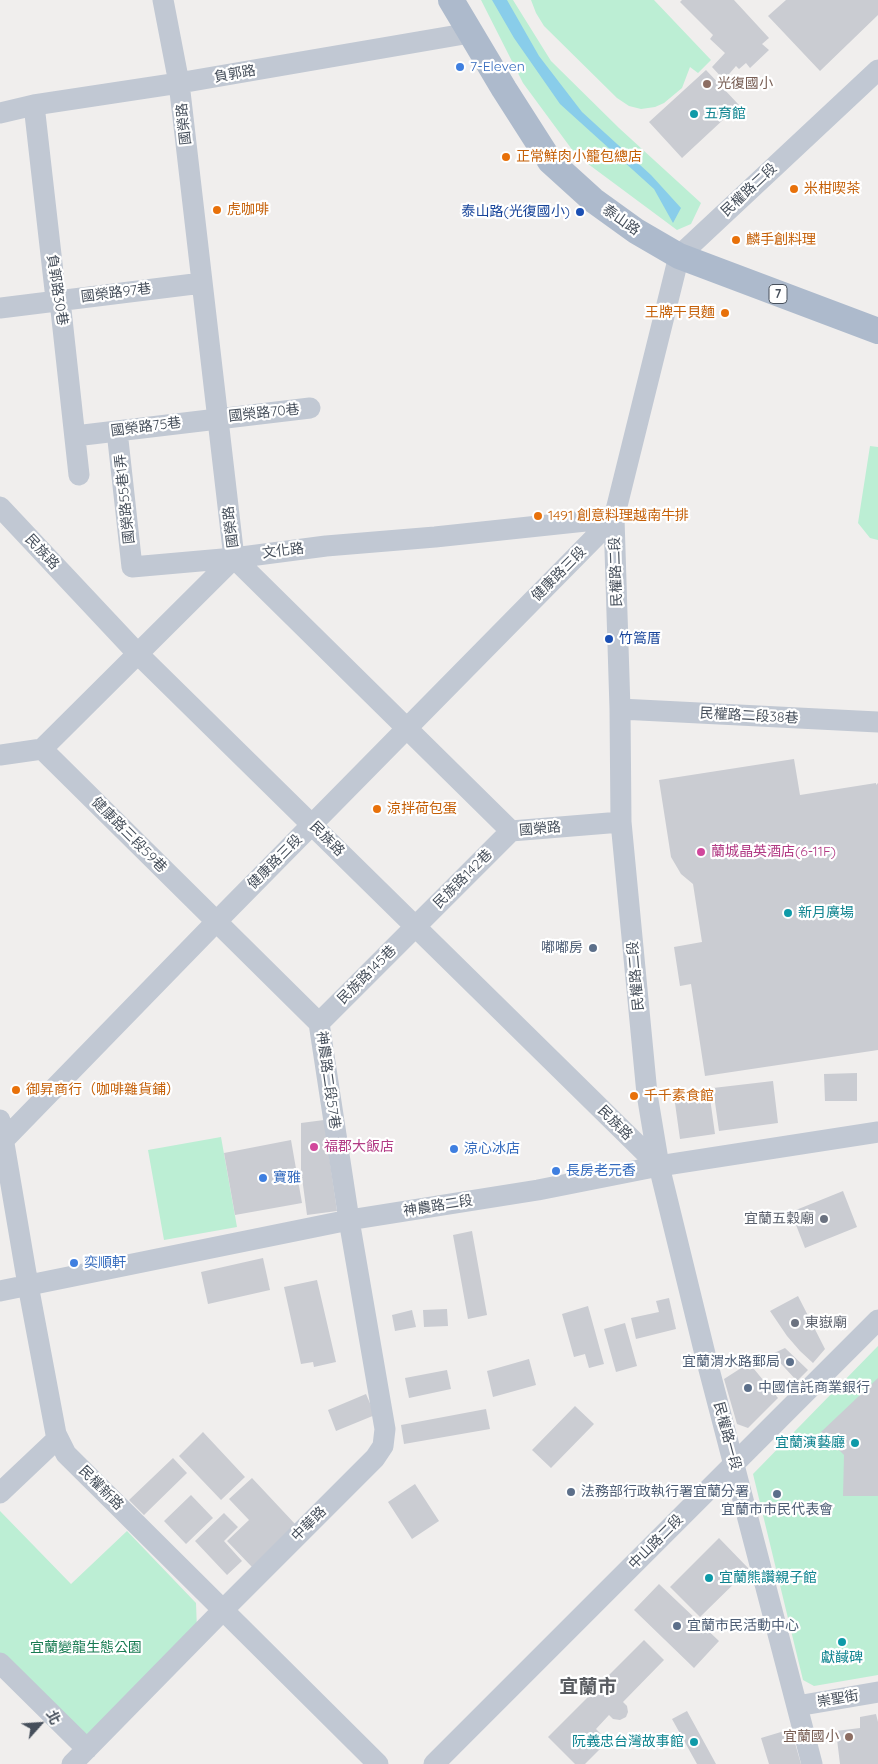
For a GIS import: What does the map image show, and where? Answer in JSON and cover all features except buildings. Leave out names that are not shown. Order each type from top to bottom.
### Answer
[{"type":"main road","name":"泰山路","points":[[452,0],[470,33],[550,161],[593,200],[636,231],[679,256],[878,332]]},
{"type":"street","name":"國榮路","points":[[163,0],[179,84],[234,558],[510,831],[621,822]]},
{"type":"street","name":"負郭路","points":[[0,113],[470,33]]},
{"type":"street","name":"民權路二段","points":[[659,1166],[647,1094],[621,822],[620,709],[614,518],[679,256],[878,70]]},
{"type":"street","name":"負郭路30巷","points":[[34,106],[55,290],[61,310],[80,475]]},
{"type":"street","name":"國榮路97巷","points":[[0,308],[202,283]]},
{"type":"street","name":"國榮路70巷","points":[[218,418],[310,408]]},
{"type":"street","name":"國榮路75巷","points":[[75,436],[218,418]]},
{"type":"street","name":"國榮路55巷1弄","points":[[117,431],[132,567]]},
{"type":"street","name":"民族路","points":[[0,507],[138,654],[659,1166]]},
{"type":"street","name":"文化路","points":[[132,567],[614,518]]},
{"type":"street","name":"健康路三段","points":[[2,1143],[216,922],[614,518]]},
{"type":"street","points":[[0,755],[42,749],[234,558]]},
{"type":"street","name":"民權路二段38巷","points":[[620,709],[878,722]]},
{"type":"street","name":"健康路三段59巷","points":[[42,749],[216,922]]},
{"type":"street","name":"民族路142巷","points":[[415,926],[510,831]]},
{"type":"street","name":"神農路二段57巷","points":[[216,922],[319,1023],[349,1220]]},
{"type":"street","name":"民族路145巷","points":[[319,1023],[415,926]]},
{"type":"street","name":"民權新路","points":[[0,1120],[2,1143],[56,1434],[66,1454],[378,1764]]},
{"type":"street","name":"神農路二段","points":[[0,1291],[349,1220],[538,1190],[659,1166],[878,1132]]},
{"type":"street","name":"民權路一段","points":[[659,1166],[812,1764]]},
{"type":"street","name":"中華路","points":[[72,1764],[376,1458],[383,1446],[385,1429],[349,1220]]},
{"type":"street","name":"中山路二段","points":[[434,1764],[878,1320]]},
{"type":"street","points":[[0,1493],[58,1438]]},
{"type":"street","points":[[0,1663],[87,1749]]},
{"type":"street","name":"崇聖街","points":[[797,1706],[878,1692]]},
{"type":"green space","points":[[481,0],[513,0],[551,61],[619,128],[701,203],[691,224],[677,230],[576,155],[523,83]]},
{"type":"green space","points":[[531,0],[654,0],[711,60],[698,73],[690,67],[682,88],[664,103],[655,107],[641,109],[629,106],[617,98],[544,26]]},
{"type":"green space","points":[[870,446],[878,447],[878,540],[870,538],[858,523]]},
{"type":"green space","points":[[221,1137],[237,1227],[164,1240],[148,1150]]},
{"type":"green space","points":[[878,1346],[878,1675],[814,1686],[803,1680],[753,1474]]},
{"type":"green space","name":"宜蘭變龍生態公園","points":[[0,1511],[71,1584],[127,1531],[196,1603],[197,1630],[86,1743],[0,1655]]},
{"type":"water","points":[[492,0],[507,0],[539,56],[582,112],[651,175],[681,208],[673,223],[654,189],[560,104],[514,38]]},
{"type":"place","name":"7-Eleven","points":[[460,67]]},
{"type":"place","name":"光復國小","points":[[707,84]]},
{"type":"place","name":"五育館","points":[[694,114]]},
{"type":"place","name":"正常鮮肉小籠包總店","points":[[506,157]]},
{"type":"place","name":"米柑喫茶","points":[[794,189]]},
{"type":"place","name":"虎咖啡","points":[[217,210]]},
{"type":"place","name":"泰山路(光復國小)","points":[[580,212]]},
{"type":"place","name":"麟手創料理","points":[[736,240]]},
{"type":"place","name":"王牌干貝麵","points":[[725,313]]},
{"type":"place","name":"1491 創意料理越南牛排","points":[[538,516]]},
{"type":"place","name":"竹篙厝","points":[[609,639]]},
{"type":"place","name":"涼拌荷包蛋","points":[[377,809]]},
{"type":"place","name":"蘭城晶英酒店(6-11F)","points":[[701,852]]},
{"type":"place","name":"新月廣場","points":[[788,913]]},
{"type":"place","name":"嘟嘟房","points":[[593,948]]},
{"type":"place","name":"御昇商行（咖啡雜貨鋪）","points":[[16,1090]]},
{"type":"place","name":"千千素食館","points":[[634,1096]]},
{"type":"place","name":"福郡大飯店","points":[[314,1147]]},
{"type":"place","name":"涼心冰店","points":[[454,1149]]},
{"type":"place","name":"長房老元香","points":[[556,1171]]},
{"type":"place","name":"寶雅","points":[[263,1178]]},
{"type":"place","name":"宜蘭五穀廟","points":[[824,1219]]},
{"type":"place","name":"奕順軒","points":[[74,1263]]},
{"type":"place","name":"東嶽廟","points":[[795,1323]]},
{"type":"place","name":"宜蘭渭水路郵局","points":[[790,1362]]},
{"type":"place","name":"中國信託商業銀行","points":[[748,1388]]},
{"type":"place","name":"宜蘭演藝廳","points":[[855,1443]]},
{"type":"place","name":"法務部行政執行署宜蘭分署","points":[[571,1492]]},
{"type":"place","name":"宜蘭市市民代表會","points":[[777,1494]]},
{"type":"place","name":"宜蘭熊讚親子館","points":[[709,1578]]},
{"type":"place","name":"宜蘭市民活動中心","points":[[677,1626]]},
{"type":"place","name":"獻馘碑","points":[[842,1642]]},
{"type":"place","name":"宜蘭國小","points":[[849,1737]]},
{"type":"place","name":"阮義忠台灣故事館","points":[[694,1742]]},
{"type":"district","name":"宜蘭市","points":[[588,1687]]}]
